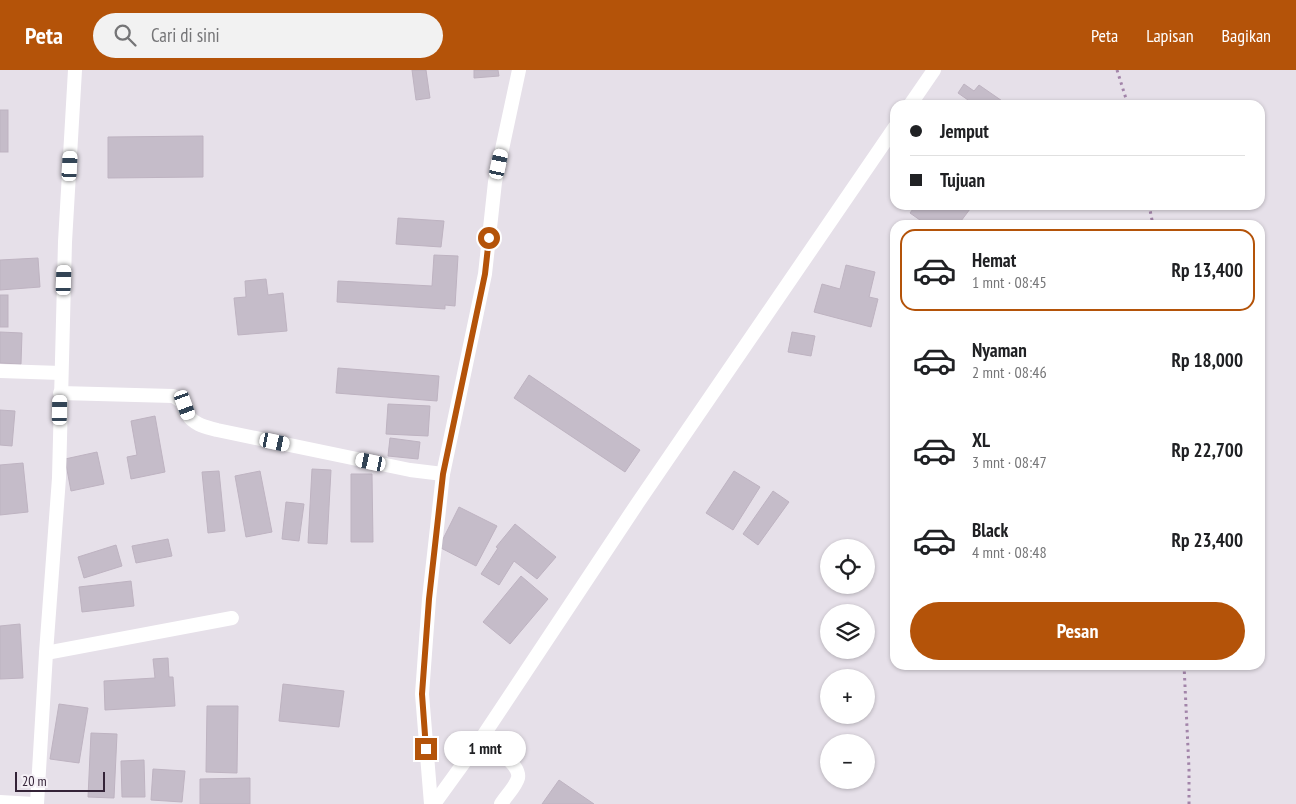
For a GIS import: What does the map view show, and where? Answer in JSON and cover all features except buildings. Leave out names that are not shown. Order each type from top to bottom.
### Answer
[{"type":"street","points":[[0,802],[36,804],[59,478],[65,242],[75,70]]},
{"type":"street","points":[[432,804],[422,694],[429,599],[443,474],[485,274],[495,182],[519,70]]},
{"type":"street","points":[[913,100],[934,70]]},
{"type":"street","points":[[432,804],[481,739],[643,495],[890,133]]},
{"type":"street","points":[[0,371],[61,374]]},
{"type":"street","points":[[60,392],[174,396],[181,400],[188,415],[193,420],[200,425],[217,430],[410,470],[443,474]]},
{"type":"street","points":[[46,653],[232,618]]},
{"type":"street","points":[[481,739],[514,765],[518,773],[518,779],[501,804]]},
{"type":"path","points":[[1117,70],[1126,100]]},
{"type":"path","points":[[1184,670],[1189,804]]},
{"type":"route","points":[[426,749],[422,694],[429,599],[443,474],[485,274],[489,238]]}]
